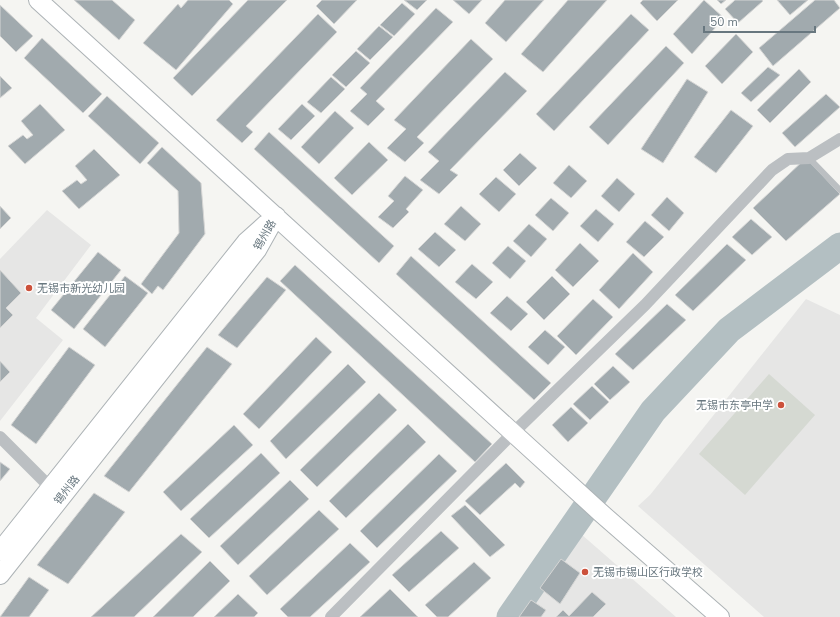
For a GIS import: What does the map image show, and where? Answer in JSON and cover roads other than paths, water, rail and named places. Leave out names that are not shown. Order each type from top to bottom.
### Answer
[{"type":"street","points":[[38,0],[575,490],[720,617]]},
{"type":"street","points":[[331,617],[513,433],[645,305],[772,170],[788,159],[810,158],[840,140]]},
{"type":"street","name":"锡州路","points":[[0,575],[56,493],[246,242],[276,216]]},
{"type":"street","points":[[0,437],[56,493]]},
{"type":"street","name":"锡州路","points":[[0,551],[56,493]]},
{"type":"lane","points":[[810,158],[840,190]]},
{"type":"waterway","points":[[510,617],[653,411],[729,330],[840,246]]},
{"type":"place","name":"无锡市新光幼儿园","points":[[29,288]]},
{"type":"place","name":"无锡市东亭中学","points":[[781,405]]},
{"type":"place","name":"无锡市锡山区行政学校","points":[[585,572]]}]
